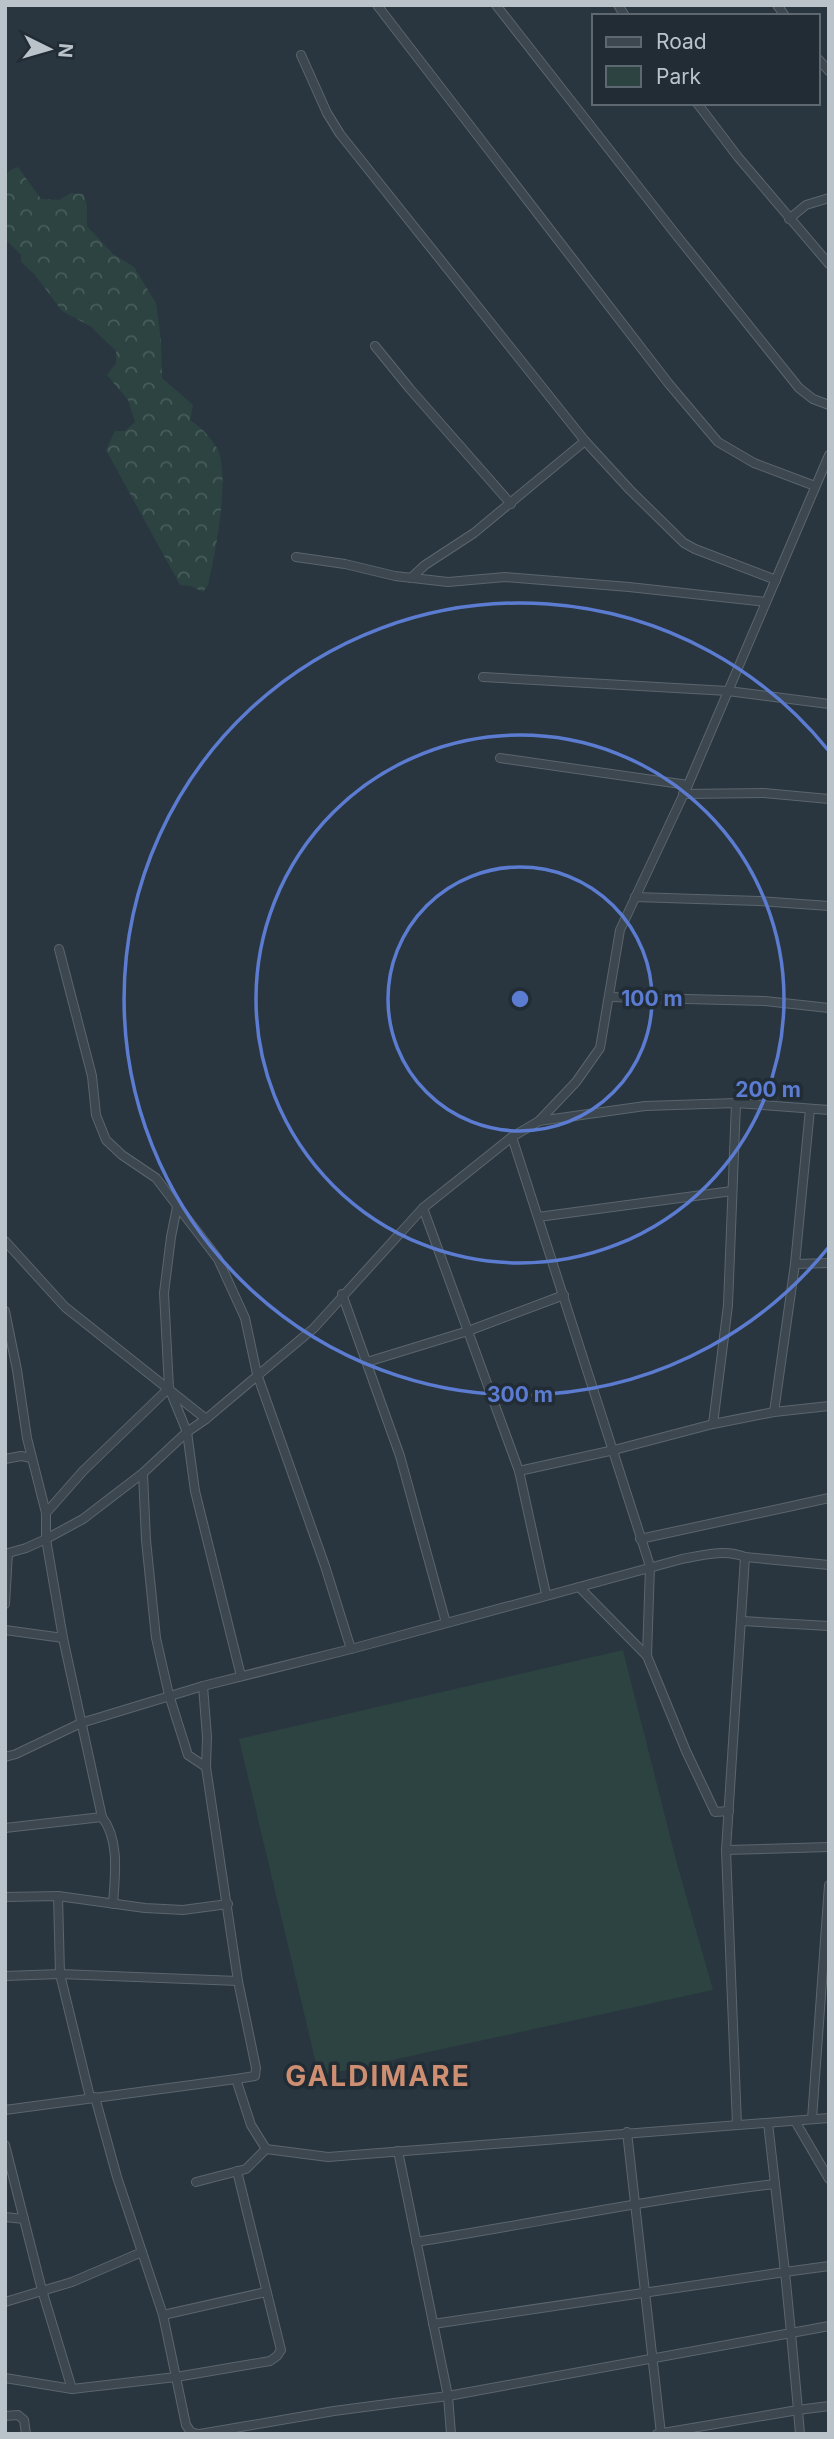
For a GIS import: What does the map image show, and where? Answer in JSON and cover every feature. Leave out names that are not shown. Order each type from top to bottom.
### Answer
[{"type":"street","points":[[377,5],[669,384],[718,442],[754,463],[816,486]]},
{"type":"street","points":[[496,5],[799,388],[813,399],[829,405]]},
{"type":"street","points":[[301,55],[327,113],[340,134],[585,441],[630,490],[684,542],[713,557],[776,580]]},
{"type":"street","points":[[699,105],[738,157],[829,264]]},
{"type":"street","points":[[789,219],[806,205],[829,198]]},
{"type":"street","points":[[375,346],[511,504]]},
{"type":"street","points":[[411,578],[425,565],[474,533],[511,504],[585,441]]},
{"type":"street","points":[[5,1604],[6,1553],[46,1539],[83,1519],[143,1473],[187,1432],[314,1328],[342,1294],[423,1208],[512,1137],[539,1121],[576,1082],[600,1048],[620,930],[688,785],[829,455]]},
{"type":"street","points":[[296,557],[448,582],[505,577],[766,602]]},
{"type":"street","points":[[483,677],[728,691],[829,704]]},
{"type":"street","points":[[500,758],[688,785]]},
{"type":"street","points":[[683,794],[764,793],[829,799]]},
{"type":"street","points":[[635,897],[829,906]]},
{"type":"street","points":[[58,949],[92,1076],[96,1115],[106,1140],[121,1155],[156,1178],[218,1259],[245,1318],[257,1374],[325,1566],[351,1649]]},
{"type":"street","points":[[609,997],[765,1001],[829,1008]]},
{"type":"street","points":[[539,1121],[645,1106],[736,1103],[829,1110]]},
{"type":"street","points":[[713,1424],[728,1304],[736,1103]]},
{"type":"street","points":[[774,1412],[795,1264],[810,1109]]},
{"type":"street","points":[[512,1137],[650,1566],[648,1656],[686,1751],[715,1812],[729,1811]]},
{"type":"street","points":[[538,1217],[732,1191]]},
{"type":"street","points":[[177,1207],[164,1293],[169,1388],[187,1432],[195,1491],[241,1676]]},
{"type":"street","points":[[423,1208],[519,1471],[546,1594]]},
{"type":"street","points":[[5,1241],[65,1307],[206,1419]]},
{"type":"street","points":[[795,1264],[829,1263]]},
{"type":"street","points":[[342,1294],[400,1456],[446,1623]]},
{"type":"street","points":[[367,1362],[468,1331],[564,1294]]},
{"type":"street","points":[[5,1311],[18,1370],[31,1458],[46,1513],[46,1539],[63,1638],[102,1817],[112,1832],[115,1873],[113,1904]]},
{"type":"street","points":[[46,1513],[83,1471],[169,1388]]},
{"type":"street","points":[[519,1471],[713,1424],[774,1412],[829,1406]]},
{"type":"street","points":[[5,1459],[21,1456],[31,1458]]},
{"type":"street","points":[[143,1473],[146,1540],[156,1638],[169,1695],[188,1755],[206,1767]]},
{"type":"street","points":[[640,1539],[829,1498]]},
{"type":"street","points":[[5,1757],[81,1723],[169,1695],[351,1649],[650,1566],[721,1552],[829,1565]]},
{"type":"street","points":[[737,2125],[726,1850],[745,1557]]},
{"type":"street","points":[[579,1587],[648,1656]]},
{"type":"street","points":[[742,1621],[829,1626]]},
{"type":"street","points":[[5,1630],[63,1638]]},
{"type":"street","points":[[5,2110],[255,2076],[256,2068],[238,1981],[206,1767],[207,1737],[203,1686]]},
{"type":"street","points":[[5,1828],[102,1817]]},
{"type":"street","points":[[726,1850],[829,1847]]},
{"type":"street","points":[[812,2119],[829,1885]]},
{"type":"street","points":[[5,1897],[58,1896],[183,1910],[228,1904]]},
{"type":"street","points":[[58,1896],[60,1974],[92,2097],[163,2315],[186,2425],[191,2431],[199,2434],[215,2433],[334,2411],[448,2396],[829,2326]]},
{"type":"street","points":[[5,1976],[60,1974],[238,1981]]},
{"type":"street","points":[[236,2079],[251,2125],[266,2149]]},
{"type":"street","points":[[266,2149],[328,2157],[829,2118]]},
{"type":"street","points":[[795,2121],[829,2179]]},
{"type":"street","points":[[768,2123],[800,2434]]},
{"type":"street","points":[[627,2132],[660,2433],[829,2406]]},
{"type":"street","points":[[5,2145],[42,2290],[72,2389]]},
{"type":"street","points":[[196,2182],[246,2169],[266,2149]]},
{"type":"street","points":[[398,2151],[448,2396],[452,2434]]},
{"type":"street","points":[[5,2378],[72,2389],[176,2377],[270,2361],[277,2356],[281,2350],[237,2171]]},
{"type":"street","points":[[416,2242],[698,2193],[775,2183]]},
{"type":"street","points":[[5,2217],[24,2219]]},
{"type":"street","points":[[5,2302],[72,2282],[142,2252]]},
{"type":"street","points":[[433,2324],[829,2266]]},
{"type":"street","points":[[163,2315],[266,2292]]},
{"type":"street","points":[[5,2416],[18,2415],[24,2420],[26,2434]]},
{"type":"green space","points":[[18,167],[41,199],[59,200],[71,193],[83,194],[87,205],[87,226],[113,254],[134,267],[156,303],[162,378],[193,405],[190,420],[211,440],[221,460],[220,515],[208,585],[203,592],[191,586],[180,585],[106,450],[115,431],[125,431],[135,422],[128,400],[107,375],[116,363],[116,351],[90,326],[62,311],[35,275],[21,262],[21,255],[7,241],[5,177],[9,171]]},
{"type":"green space","points":[[623,1650],[676,1860],[713,1990],[319,2076],[239,1739]]},
{"type":"district","name":"GALDIMARE","points":[[378,2076]]}]
